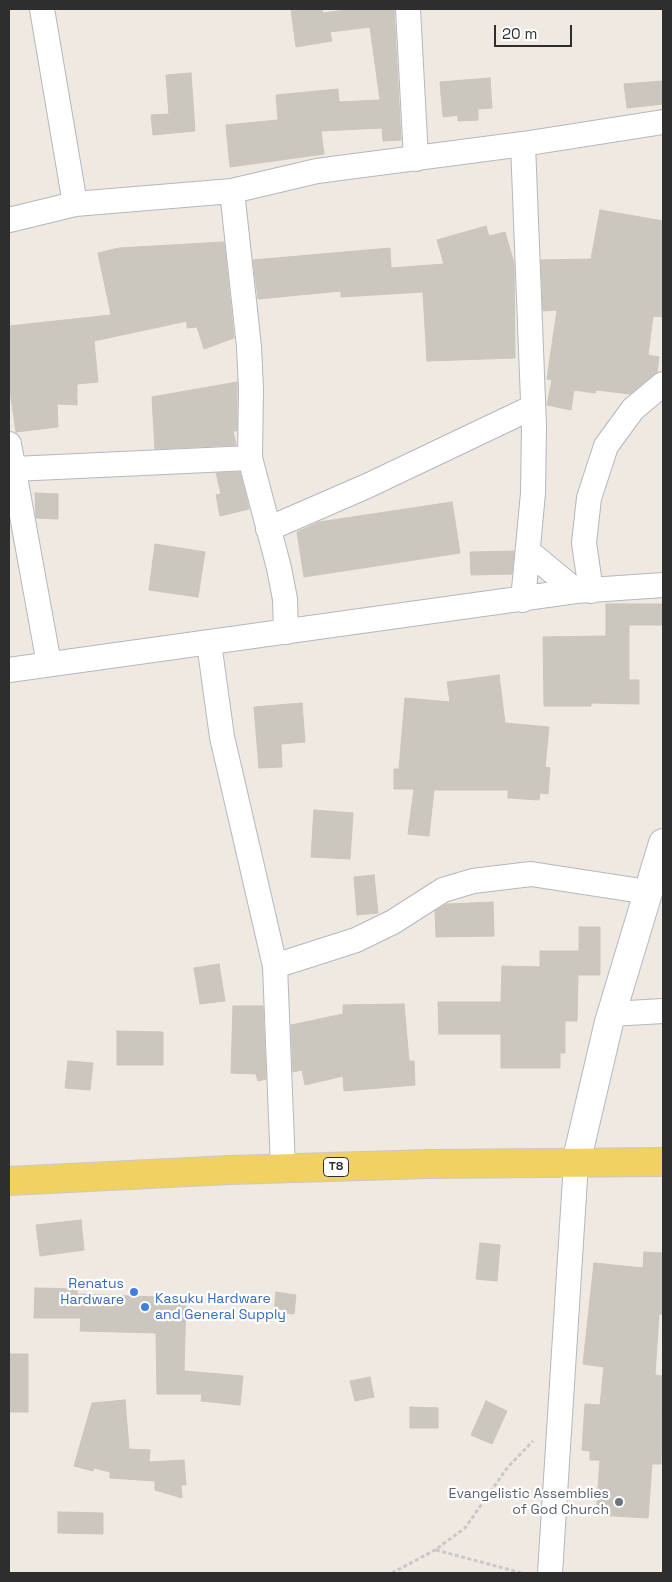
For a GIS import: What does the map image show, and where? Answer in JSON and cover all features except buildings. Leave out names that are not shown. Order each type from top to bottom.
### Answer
[{"type":"main road","name":"T8","points":[[9,1181],[283,1168],[428,1164],[663,1162]]},
{"type":"street","points":[[42,9],[75,204]]},
{"type":"street","points":[[408,9],[416,159]]},
{"type":"street","points":[[9,220],[75,204],[232,191],[317,171],[523,144],[663,122]]},
{"type":"street","points":[[523,144],[533,407],[533,493],[529,552],[523,600]]},
{"type":"street","points":[[232,191],[249,347],[251,389],[250,458],[282,584],[286,632]]},
{"type":"street","points":[[583,591],[584,543],[588,507],[606,446],[633,409],[663,384]]},
{"type":"street","points":[[268,528],[367,486],[533,407]]},
{"type":"street","points":[[9,444],[49,664]]},
{"type":"street","points":[[14,469],[250,458]]},
{"type":"street","points":[[529,552],[583,591]]},
{"type":"street","points":[[9,670],[583,591],[663,585]]},
{"type":"street","points":[[209,643],[222,737],[275,966],[283,1168]]},
{"type":"street","points":[[550,1573],[558,1420],[576,1163],[611,1014],[663,843]]},
{"type":"street","points":[[275,966],[356,940],[393,922],[443,890],[473,880],[531,874],[648,892]]},
{"type":"street","points":[[611,1014],[663,1011]]},
{"type":"path","points":[[392,1573],[435,1550],[465,1528],[507,1468],[524,1448],[558,1420]]},
{"type":"path","points":[[435,1550],[522,1573]]},
{"type":"place","name":"Renatus Hardware","points":[[134,1292]]},
{"type":"place","name":"Kasuku Hardware and General Supply","points":[[145,1307]]},
{"type":"place","name":"Evangelistic Assemblies of God Church","points":[[619,1502]]}]
